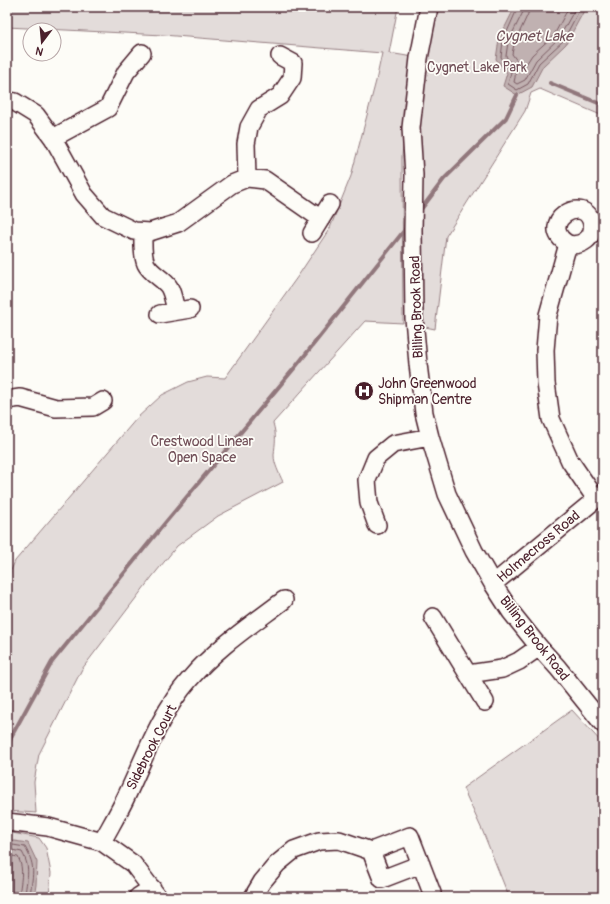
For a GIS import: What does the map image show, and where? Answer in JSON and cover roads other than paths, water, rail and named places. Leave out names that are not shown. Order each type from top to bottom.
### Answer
[{"type":"street","name":"Billing Brook Road","points":[[429,7],[419,58],[411,128],[414,175],[414,318],[424,413],[430,438],[447,494],[474,551],[493,584],[511,612],[603,724]]},
{"type":"street","points":[[53,138],[108,108],[126,72],[142,54]]},
{"type":"street","points":[[247,178],[246,144],[249,127],[259,108],[280,96],[292,78],[293,63],[280,56]]},
{"type":"street","points":[[7,101],[15,102],[36,115],[53,138],[84,194],[103,216],[134,231],[143,233],[150,232],[178,223],[232,184],[247,178],[265,180],[321,219]]},
{"type":"street","points":[[312,233],[330,204]]},
{"type":"street","points":[[143,233],[143,246],[146,264],[149,269],[168,287],[173,297],[176,312]]},
{"type":"street","points":[[568,244],[548,315],[545,350],[546,383],[551,419],[570,461],[599,497]]},
{"type":"street","points":[[7,400],[20,398],[56,408],[93,407],[103,401]]},
{"type":"street","points":[[377,525],[369,503],[367,480],[376,458],[393,444],[430,438]]},
{"type":"street","name":"Holmecross Road","points":[[493,584],[599,497]]},
{"type":"street","name":"Sidebrook Court","points":[[102,842],[125,798],[151,741],[175,698],[184,686],[213,654],[284,600]]},
{"type":"street","points":[[433,617],[485,702]]},
{"type":"street","points":[[468,674],[502,669],[519,661],[539,647]]},
{"type":"street","points":[[7,822],[48,827],[102,842],[132,864],[155,893],[138,897]]},
{"type":"street","points":[[253,897],[262,882],[277,864],[294,850],[319,841],[339,840],[371,851],[410,836],[432,893]]},
{"type":"street","points":[[371,851],[382,879],[421,864]]},
{"type":"water","name":"Cygnet Lake","points":[[515,7],[586,7],[566,44],[543,66],[532,87],[517,95],[503,86],[507,73],[496,59],[499,39]]},
{"type":"water","points":[[7,840],[28,843],[37,862],[34,897],[7,897]]},
{"type":"waterway","points":[[550,83],[603,105]]},
{"type":"waterway","points":[[419,212],[444,179],[506,118],[517,95]]},
{"type":"waterway","points":[[7,755],[11,737],[52,662],[165,523],[297,365],[407,227]]},
{"type":"place","name":"John Greenwood Shipman Centre","points":[[364,391]]},
{"type":"park label","name":"Cygnet Lake Park","points":[[477,67]]},
{"type":"park label","name":"Crestwood Linear Open Space","points":[[202,450]]}]
